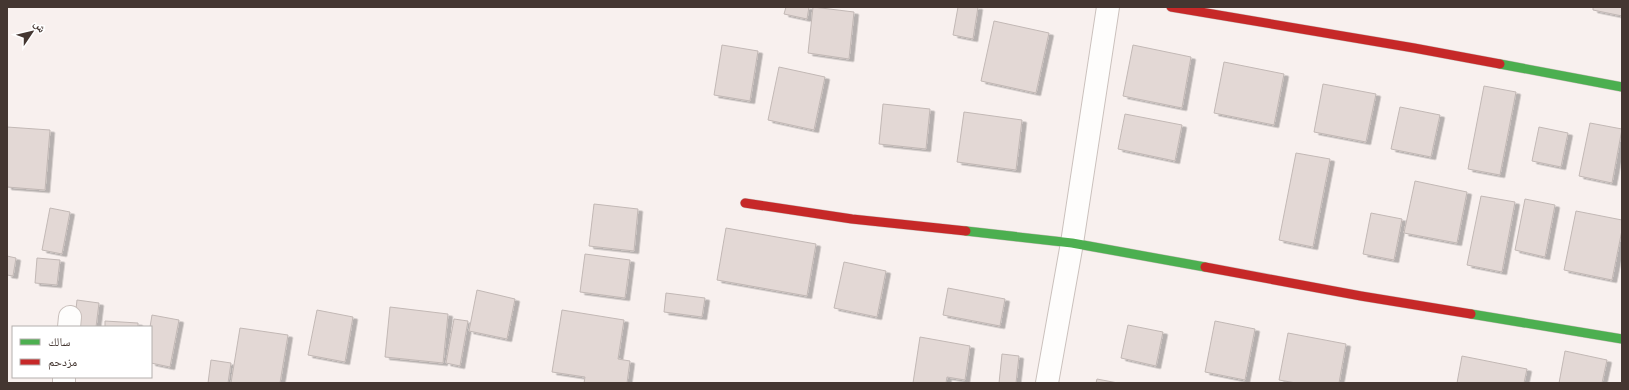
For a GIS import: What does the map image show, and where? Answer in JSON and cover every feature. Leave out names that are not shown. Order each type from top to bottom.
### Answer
[{"type":"street","points":[[1047,383],[1072,243],[1108,7]]},
{"type":"street","points":[[1171,7],[1414,48],[1622,87]]},
{"type":"street","points":[[745,203],[852,219],[1072,243],[1362,296],[1622,339]]},
{"type":"building","points":[[786,7],[809,7],[807,19],[784,14]]},
{"type":"building","points":[[813,7],[854,12],[849,59],[808,53]]},
{"type":"building","points":[[958,7],[978,7],[973,39],[953,35]]},
{"type":"building","points":[[1593,7],[1622,7],[1622,16],[1593,10]]},
{"type":"building","points":[[994,21],[1049,33],[1036,93],[981,81]]},
{"type":"building","points":[[722,45],[758,51],[750,101],[714,95]]},
{"type":"building","points":[[1133,45],[1191,57],[1182,108],[1123,96]]},
{"type":"building","points":[[1224,62],[1284,74],[1274,125],[1214,113]]},
{"type":"building","points":[[779,67],[825,77],[814,130],[768,120]]},
{"type":"building","points":[[1323,84],[1376,94],[1366,142],[1314,132]]},
{"type":"building","points":[[1484,86],[1516,92],[1500,175],[1468,169]]},
{"type":"building","points":[[883,104],[930,109],[926,149],[879,144]]},
{"type":"building","points":[[1400,107],[1440,115],[1431,157],[1391,149]]},
{"type":"building","points":[[964,112],[1022,120],[1016,170],[957,162]]},
{"type":"building","points":[[1125,114],[1182,125],[1175,161],[1118,149]]},
{"type":"building","points":[[1590,123],[1622,129],[1612,183],[1579,176]]},
{"type":"building","points":[[7,127],[50,130],[45,190],[7,187]]},
{"type":"building","points":[[1539,127],[1568,133],[1561,167],[1532,161]]},
{"type":"building","points":[[1296,153],[1330,159],[1313,247],[1279,240]]},
{"type":"building","points":[[1415,181],[1467,192],[1457,243],[1404,233]]},
{"type":"building","points":[[1481,196],[1515,202],[1502,272],[1467,265]]},
{"type":"building","points":[[1525,199],[1555,205],[1545,257],[1515,250]]},
{"type":"building","points":[[594,204],[638,209],[634,251],[589,246]]},
{"type":"building","points":[[50,208],[70,212],[62,254],[42,250]]},
{"type":"building","points":[[1576,211],[1622,220],[1622,230],[1612,280],[1564,270]]},
{"type":"building","points":[[1371,213],[1402,219],[1394,260],[1363,254]]},
{"type":"building","points":[[726,228],[816,244],[807,296],[717,280]]},
{"type":"building","points":[[585,254],[630,260],[625,298],[580,292]]},
{"type":"building","points":[[7,256],[16,258],[13,276],[7,275]]},
{"type":"building","points":[[37,258],[60,260],[57,285],[35,283]]},
{"type":"building","points":[[844,262],[886,271],[877,317],[834,308]]},
{"type":"building","points":[[948,288],[1005,299],[1000,326],[943,315]]},
{"type":"building","points":[[477,290],[515,299],[507,339],[469,331]]},
{"type":"building","points":[[666,293],[705,298],[702,317],[664,312]]},
{"type":"building","points":[[77,300],[99,303],[96,326],[74,326]]},
{"type":"building","points":[[390,307],[448,314],[443,363],[385,357]]},
{"type":"building","points":[[317,310],[353,317],[345,362],[308,355]]},
{"type":"building","points":[[562,310],[624,320],[618,359],[630,361],[627,383],[584,383],[585,377],[552,372]]},
{"type":"building","points":[[152,315],[179,320],[170,367],[152,363],[152,326],[150,326]]},
{"type":"building","points":[[454,319],[468,321],[460,366],[446,363]]},
{"type":"building","points":[[105,321],[138,323],[138,326],[105,326]]},
{"type":"building","points":[[1215,321],[1255,329],[1245,380],[1205,372]]},
{"type":"building","points":[[1128,325],[1163,332],[1156,366],[1121,358]]},
{"type":"building","points":[[240,328],[288,335],[280,383],[231,383]]},
{"type":"building","points":[[1288,333],[1346,344],[1339,383],[1296,383],[1279,380]]},
{"type":"building","points":[[920,337],[970,346],[965,380],[947,377],[946,383],[913,383]]},
{"type":"building","points":[[1565,351],[1607,360],[1602,383],[1559,383]]},
{"type":"building","points":[[1002,354],[1019,356],[1016,383],[999,383]]},
{"type":"building","points":[[1462,356],[1527,369],[1524,383],[1457,383]]},
{"type":"building","points":[[211,360],[231,363],[228,383],[208,383]]},
{"type":"building","points":[[1097,379],[1118,383],[1096,383]]},
{"type":"traffic: fast","points":[[1500,64],[1622,87]]},
{"type":"traffic: fast","points":[[966,231],[1072,243],[1205,267]]},
{"type":"traffic: fast","points":[[1471,314],[1622,339]]},
{"type":"traffic: jam","points":[[1171,7],[1500,64]]},
{"type":"traffic: jam","points":[[745,203],[852,219],[966,231]]},
{"type":"traffic: jam","points":[[1205,267],[1361,296],[1471,314]]}]
